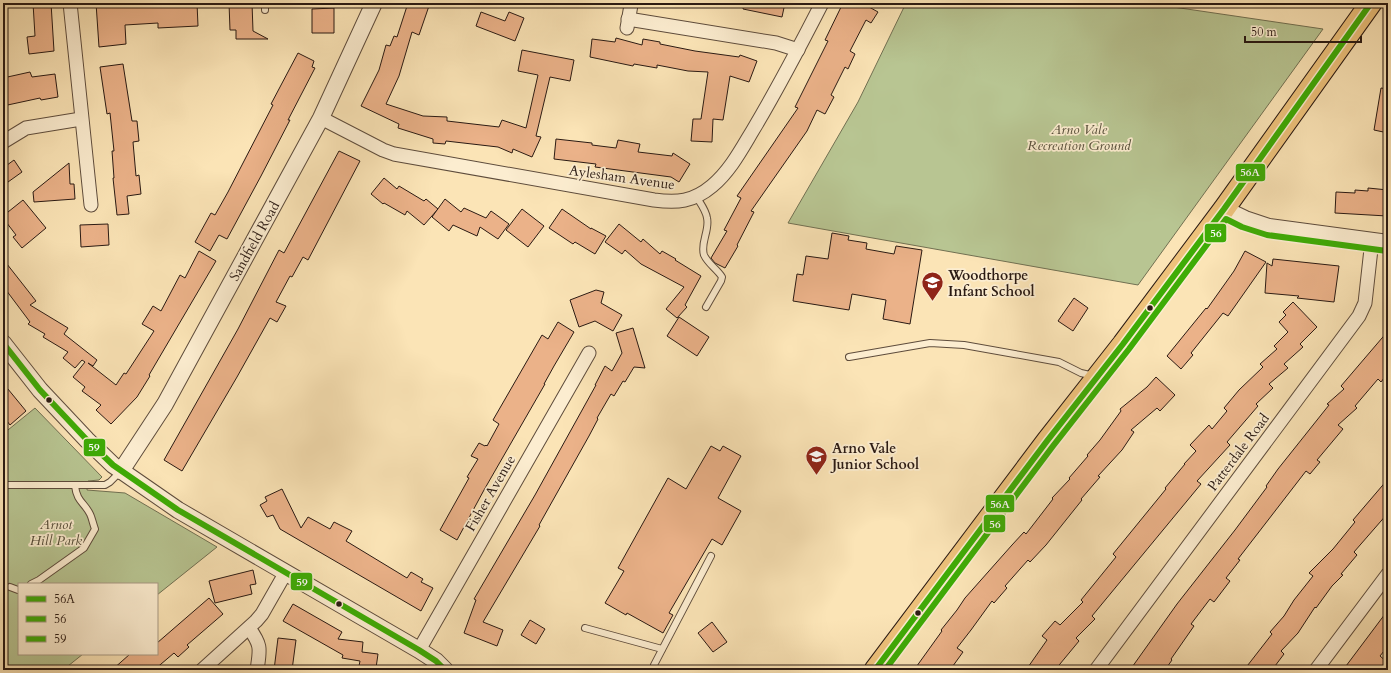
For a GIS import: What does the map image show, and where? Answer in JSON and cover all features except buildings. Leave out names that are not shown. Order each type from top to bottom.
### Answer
[{"type":"main road","points":[[875,670],[1224,209],[1371,3]]},
{"type":"street","points":[[70,3],[91,205]]},
{"type":"street","name":"Sandfield Road","points":[[121,471],[165,404],[321,118],[374,3]]},
{"type":"street","name":"Aylesham Avenue","points":[[321,118],[383,150],[394,154],[671,202],[688,199],[696,196],[711,186],[723,175],[735,159],[773,96],[822,3]]},
{"type":"street","points":[[631,4],[628,24],[776,43],[798,50]]},
{"type":"street","points":[[3,142],[26,128],[81,120]]},
{"type":"street","points":[[1224,209],[1244,219],[1269,227],[1388,243]]},
{"type":"street","name":"Patterdale Road","points":[[1096,670],[1359,316],[1365,303],[1372,240]]},
{"type":"street","points":[[3,343],[51,401],[87,440],[121,471],[178,510],[419,650],[436,661],[445,670]]},
{"type":"street","name":"Fisher Avenue","points":[[419,650],[589,353]]},
{"type":"street","points":[[202,670],[262,614],[286,572]]},
{"type":"street","points":[[1316,670],[1388,574]]},
{"type":"street","points":[[248,628],[258,642],[260,650],[257,670]]},
{"type":"lane","points":[[696,196],[705,210],[708,219],[703,250],[704,256],[722,278],[706,307]]},
{"type":"lane","points":[[849,357],[930,343],[964,345],[1059,362],[1081,373],[1097,377]]},
{"type":"lane","points":[[3,485],[104,485],[110,482],[121,471]]},
{"type":"lane","points":[[33,583],[84,548],[95,529],[90,514],[76,493],[75,486]]},
{"type":"lane","points":[[653,670],[662,649],[711,556]]},
{"type":"lane","points":[[10,587],[18,590]]},
{"type":"lane","points":[[585,628],[662,649]]},
{"type":"green space","name":"Arno Vale Recreation Ground","points":[[906,3],[1146,3],[1323,29],[1138,285],[788,223],[858,102]]},
{"type":"green space","name":"Arnot Hill Park","points":[[35,408],[102,477],[99,480],[88,481],[87,490],[125,493],[217,547],[158,594],[158,583],[18,583],[18,655],[82,655],[63,670],[3,670],[3,434]]},
{"type":"transit line","name":"56A","points":[[875,670],[1224,209],[1371,3]]},
{"type":"transit line","name":"56","points":[[885,670],[1226,219],[1242,227],[1267,235],[1387,251]]},
{"type":"transit line","name":"59","points":[[3,343],[40,390],[113,465],[178,510],[419,650],[436,661],[445,670]]},
{"type":"place","name":"Woodthorpe Infant School","points":[[932,302]]},
{"type":"place","name":"Arno Vale Junior School","points":[[817,476]]}]
